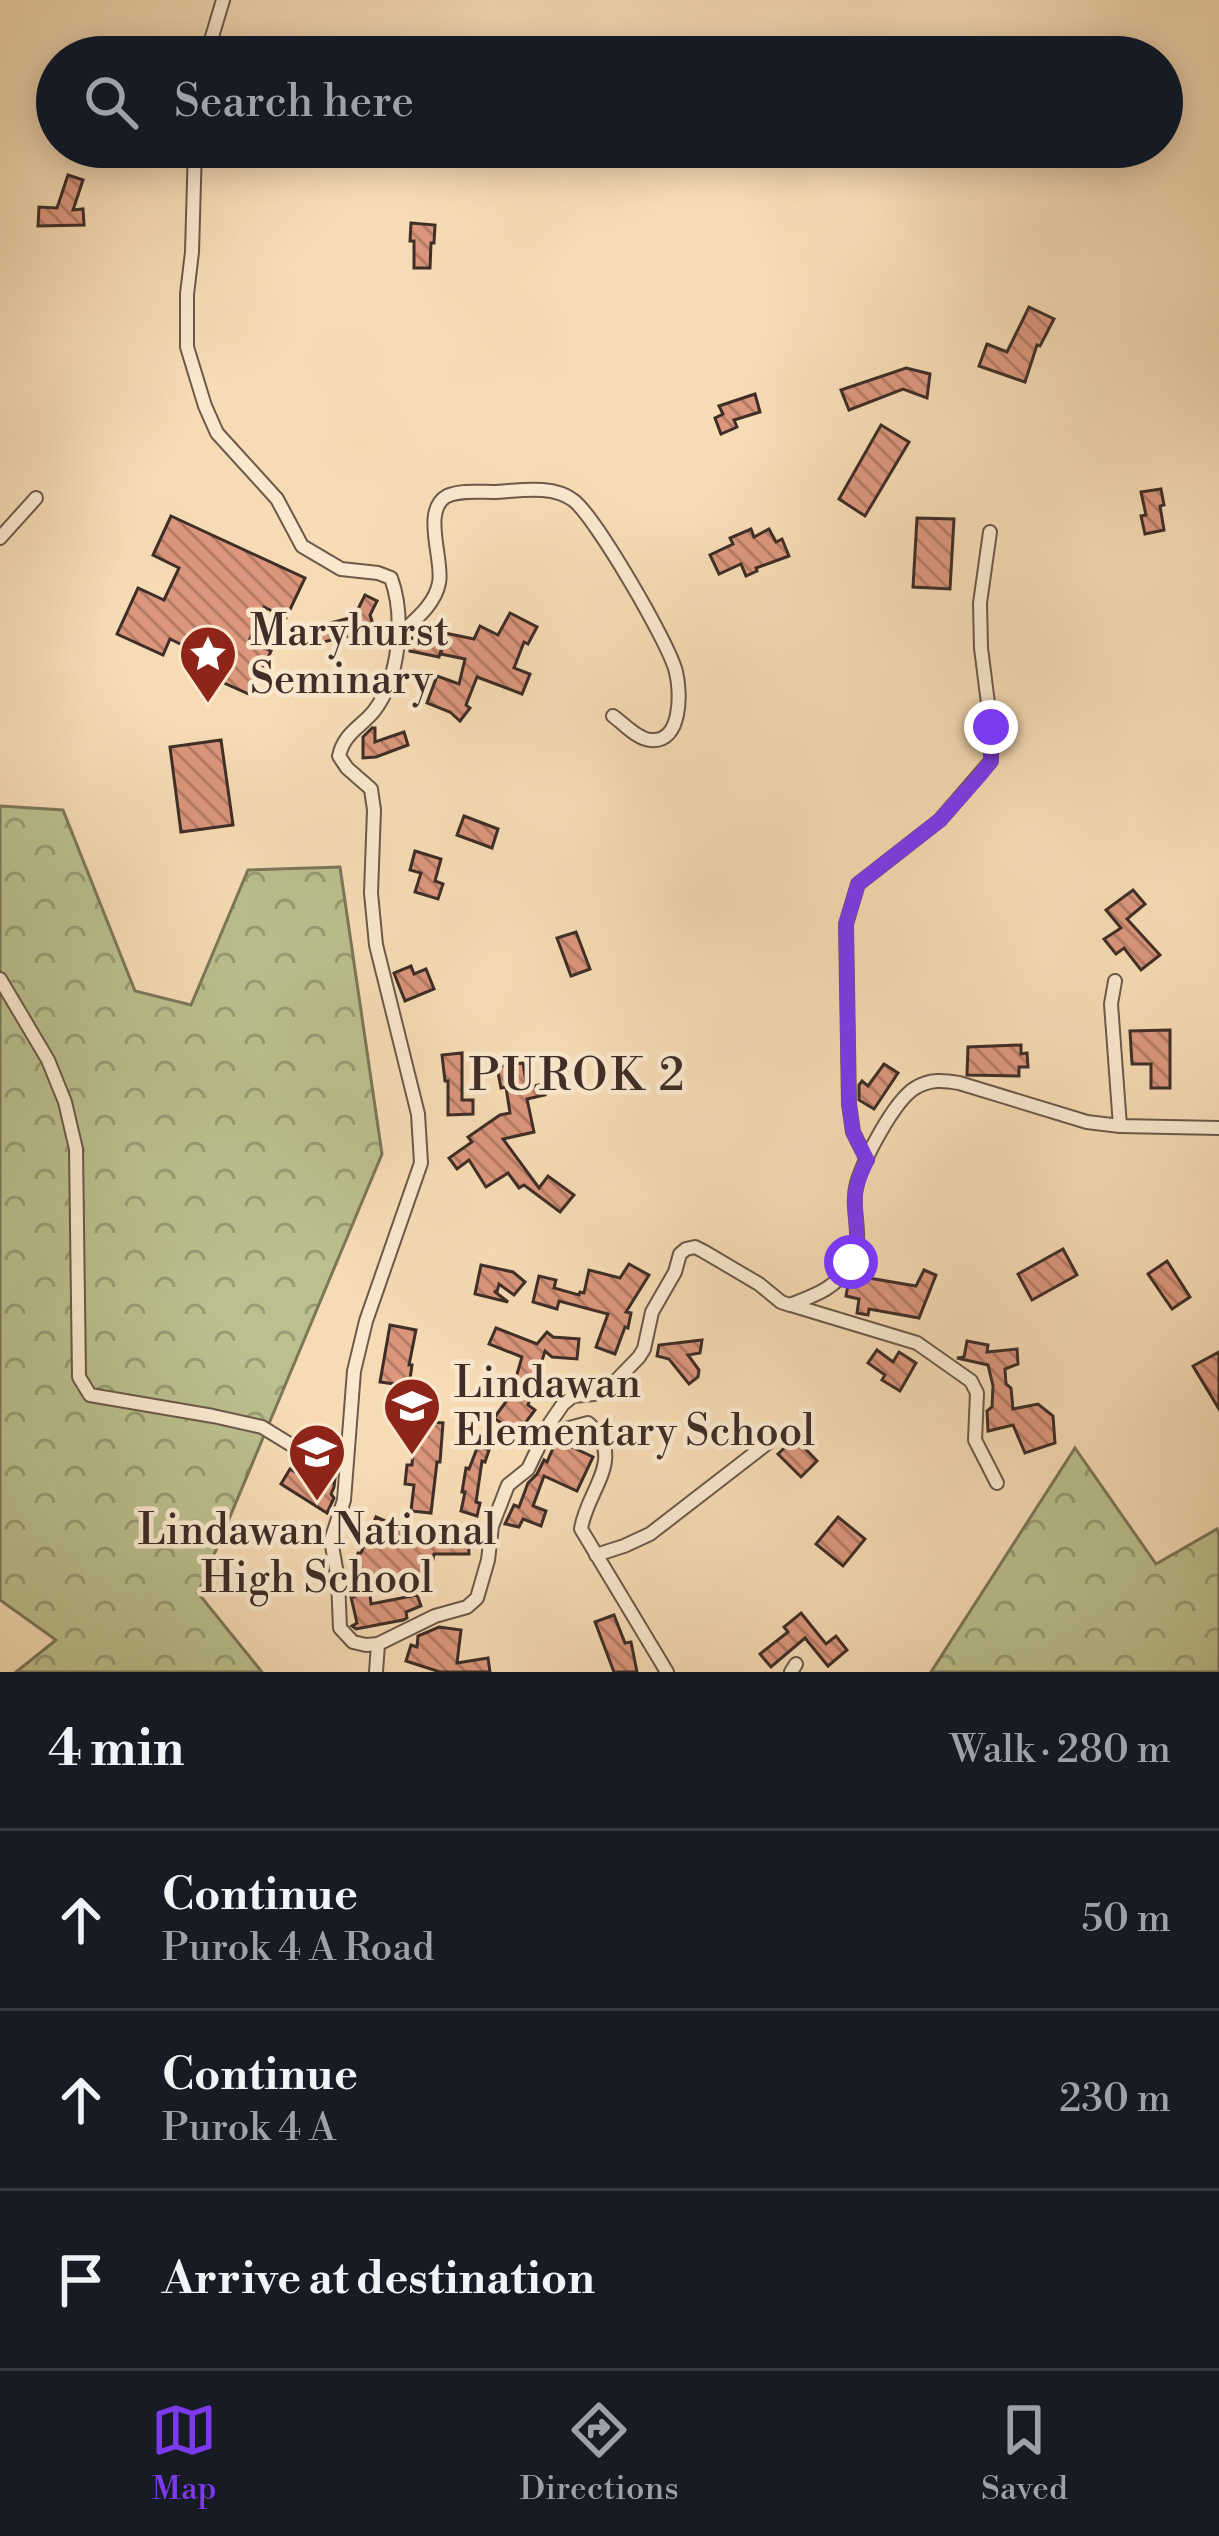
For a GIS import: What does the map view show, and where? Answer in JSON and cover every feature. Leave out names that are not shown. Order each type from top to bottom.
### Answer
[{"type":"street","points":[[212,36],[223,0]]},
{"type":"street","points":[[195,168],[188,347],[218,433],[278,499],[302,546],[341,569],[392,578],[397,595],[400,633],[384,694],[373,713],[342,742],[339,756],[370,789],[376,945],[418,1114],[421,1163],[366,1321],[354,1371],[344,1500],[331,1540],[340,1628],[353,1642],[378,1644],[435,1616],[467,1607],[477,1598],[491,1526],[508,1485],[528,1469],[563,1404],[573,1396],[609,1388],[639,1357],[652,1312],[680,1254],[695,1247],[790,1305],[916,1343],[971,1381],[977,1393],[975,1440],[997,1483]]},
{"type":"street","points":[[400,633],[425,610],[438,588],[434,534],[443,498],[523,490],[552,490],[571,497],[589,515],[667,647],[677,674],[677,717],[661,739],[643,738],[613,716]]},
{"type":"street","points":[[0,538],[36,498]]},
{"type":"street","points":[[867,1160],[853,1132],[849,1104],[846,924],[858,884],[940,820],[991,761],[980,603],[989,532]]},
{"type":"street","points":[[0,979],[48,1060],[65,1102],[76,1149],[79,1377],[90,1395],[262,1427],[306,1454],[347,1454]]},
{"type":"street","points":[[1115,981],[1111,1004],[1120,1126]]},
{"type":"street","points":[[790,1305],[829,1290],[851,1262],[859,1238],[857,1184],[901,1102],[913,1089],[938,1079],[1059,1116],[1120,1126],[1219,1128]]},
{"type":"street","points":[[540,1444],[558,1431],[588,1424],[602,1438],[607,1459],[580,1529],[667,1672]]},
{"type":"street","points":[[596,1555],[650,1534],[769,1442]]},
{"type":"street","points":[[376,1672],[378,1644]]},
{"type":"green space","points":[[0,806],[63,810],[135,991],[191,1005],[248,870],[340,867],[382,1154],[198,1593],[262,1672],[16,1672],[56,1640],[0,1600]]},
{"type":"green space","points":[[1075,1448],[1156,1564],[1217,1529],[1219,1672],[931,1672]]},
{"type":"building","points":[[68,175],[83,180],[73,210],[83,209],[84,225],[38,226],[39,207],[57,208]]},
{"type":"building","points":[[411,223],[435,225],[430,268],[414,268]]},
{"type":"building","points":[[1029,307],[1054,319],[1037,345],[1025,382],[979,366],[987,344],[1007,352]]},
{"type":"building","points":[[906,368],[930,374],[927,398],[903,389],[849,410],[841,390]]},
{"type":"building","points":[[755,394],[760,412],[734,420],[737,427],[721,434],[715,418],[723,414],[719,406]]},
{"type":"building","points":[[881,425],[909,442],[865,516],[839,499]]},
{"type":"building","points":[[1161,489],[1164,530],[1145,534],[1141,492]]},
{"type":"building","points":[[171,516],[305,578],[286,618],[264,607],[249,641],[271,651],[251,695],[204,674],[211,659],[170,639],[163,655],[117,634],[138,588],[164,600],[179,568],[153,555]]},
{"type":"building","points":[[917,518],[954,519],[950,589],[913,587]]},
{"type":"building","points":[[751,529],[754,537],[769,529],[776,542],[782,539],[789,556],[746,576],[741,564],[719,574],[710,555],[733,544],[730,538]]},
{"type":"building","points":[[365,595],[377,601],[370,615],[375,630],[306,646],[302,630],[354,617]]},
{"type":"building","points":[[510,613],[537,627],[528,644],[524,642],[514,668],[530,674],[522,694],[477,677],[466,705],[470,708],[460,721],[427,703],[437,676],[459,684],[465,659],[441,654],[445,633],[474,639],[480,626],[498,635]]},
{"type":"building","points":[[412,638],[443,644],[439,657],[410,651]]},
{"type":"building","points":[[372,728],[375,742],[404,732],[408,745],[363,758],[363,737]]},
{"type":"building","points":[[221,740],[233,825],[181,832],[170,747]]},
{"type":"building","points":[[464,816],[498,829],[492,848],[457,835]]},
{"type":"building","points":[[415,851],[441,859],[435,881],[443,884],[438,899],[415,892],[421,873],[410,870]]},
{"type":"building","points":[[1133,890],[1145,904],[1127,919],[1160,955],[1141,970],[1124,948],[1116,954],[1104,939],[1121,928],[1106,910]]},
{"type":"building","points":[[576,932],[590,969],[571,976],[557,938]]},
{"type":"building","points":[[411,966],[414,974],[426,969],[434,989],[405,1001],[394,973]]},
{"type":"building","points":[[1170,1030],[1170,1088],[1151,1088],[1151,1064],[1132,1064],[1130,1031]]},
{"type":"building","points":[[1021,1045],[1028,1067],[1019,1067],[1019,1076],[967,1075],[968,1047]]},
{"type":"building","points":[[462,1053],[462,1100],[473,1100],[473,1114],[448,1115],[442,1055]]},
{"type":"building","points":[[523,1063],[527,1088],[542,1084],[545,1095],[527,1099],[534,1132],[503,1139],[539,1188],[548,1176],[574,1195],[560,1212],[524,1185],[519,1188],[508,1173],[486,1187],[469,1160],[457,1169],[449,1158],[472,1142],[468,1137],[510,1113],[497,1067]]},
{"type":"building","points":[[884,1064],[898,1073],[874,1109],[859,1100],[859,1085],[862,1081],[868,1086]]},
{"type":"building","points":[[1063,1249],[1077,1275],[1032,1300],[1018,1274]]},
{"type":"building","points":[[1167,1261],[1190,1297],[1172,1309],[1148,1274]]},
{"type":"building","points":[[629,1264],[649,1275],[626,1312],[631,1313],[628,1328],[615,1354],[596,1347],[608,1314],[559,1301],[557,1309],[533,1302],[539,1276],[556,1280],[554,1288],[579,1295],[584,1293],[589,1270],[620,1278]]},
{"type":"building","points":[[481,1265],[513,1272],[525,1282],[514,1295],[499,1284],[494,1291],[508,1302],[475,1294]]},
{"type":"building","points":[[924,1270],[936,1275],[919,1318],[869,1309],[868,1315],[857,1313],[859,1299],[846,1296],[857,1276],[916,1286]]},
{"type":"building","points":[[390,1325],[416,1330],[409,1386],[380,1382]]},
{"type":"building","points":[[496,1328],[537,1344],[547,1332],[553,1337],[579,1339],[577,1359],[552,1357],[545,1351],[528,1405],[535,1410],[517,1434],[494,1418],[511,1395],[522,1357],[489,1344]]},
{"type":"building","points":[[702,1340],[700,1353],[688,1355],[699,1370],[689,1384],[669,1359],[657,1356],[659,1345]]},
{"type":"building","points":[[967,1341],[988,1345],[987,1352],[1017,1349],[1018,1364],[1005,1369],[1013,1409],[1038,1404],[1053,1416],[1055,1443],[1025,1453],[1013,1425],[988,1431],[993,1386],[988,1365],[957,1358],[964,1357]]},
{"type":"building","points":[[877,1350],[893,1362],[899,1352],[916,1363],[900,1391],[868,1363]]},
{"type":"building","points":[[1219,1352],[1219,1409],[1193,1366]]},
{"type":"building","points":[[415,1421],[443,1423],[431,1513],[411,1511],[414,1485],[405,1484],[407,1465],[412,1465]]},
{"type":"building","points":[[481,1438],[489,1450],[482,1461],[477,1516],[461,1511],[466,1468]]},
{"type":"building","points":[[795,1438],[817,1461],[801,1477],[778,1454]]},
{"type":"building","points":[[561,1442],[593,1457],[577,1491],[544,1476],[533,1506],[546,1511],[541,1526],[523,1519],[519,1527],[505,1524],[514,1505],[519,1507],[528,1483]]},
{"type":"building","points":[[319,1463],[336,1470],[334,1498],[327,1513],[281,1484],[290,1469],[310,1481]]},
{"type":"building","points":[[376,1517],[404,1533],[447,1538],[447,1530],[468,1530],[469,1554],[427,1558],[419,1590],[368,1575],[371,1604],[417,1595],[421,1606],[406,1612],[403,1620],[356,1629],[352,1626],[357,1623],[352,1574]]},
{"type":"building","points":[[838,1517],[865,1539],[843,1566],[816,1544]]},
{"type":"building","points":[[801,1613],[826,1644],[836,1636],[847,1650],[828,1666],[805,1638],[771,1667],[760,1654],[788,1632],[784,1627]]},
{"type":"building","points":[[614,1615],[625,1643],[631,1642],[637,1672],[614,1672],[595,1622]]},
{"type":"building","points":[[439,1627],[461,1630],[457,1663],[488,1658],[490,1672],[440,1672],[406,1661],[411,1645],[417,1647],[418,1636]]},
{"type":"place","name":"Maryhurst Seminary","points":[[208,705]]},
{"type":"place","name":"Lindawan Elementary School","points":[[412,1457]]},
{"type":"place","name":"Lindawan National High School","points":[[317,1503]]},
{"type":"district","name":"PUROK 2","points":[[578,1074]]},
{"type":"route","points":[[851,1262],[859,1238],[857,1184],[867,1160],[853,1132],[849,1104],[846,924],[858,884],[940,820],[991,761],[991,727]]}]
